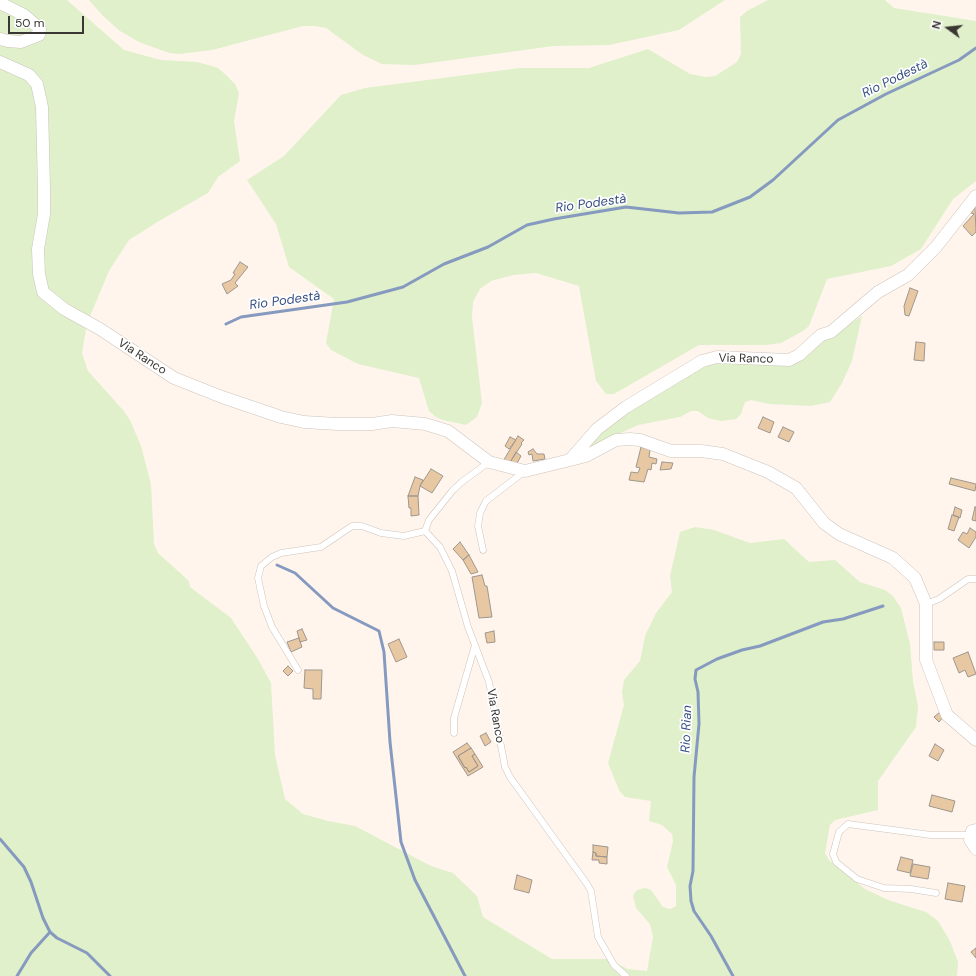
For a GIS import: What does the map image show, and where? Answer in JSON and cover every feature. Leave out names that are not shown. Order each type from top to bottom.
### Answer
[{"type":"street","points":[[0,3],[24,15],[40,29],[39,35],[21,42],[8,42],[0,39]]},
{"type":"street","name":"Via Ranco","points":[[0,62],[29,76],[37,84],[42,107],[44,188],[44,214],[38,249],[40,274],[43,292],[64,309],[100,329],[174,378],[222,397],[281,417],[304,422],[372,424],[392,421],[425,424],[448,431],[489,462],[525,471],[570,460],[597,429],[626,407],[702,361],[717,358],[789,360],[799,355],[821,336],[831,332],[878,292],[908,275],[936,248],[976,196]]},
{"type":"street","points":[[570,460],[586,456],[616,440],[640,440],[671,451],[701,451],[722,454],[768,472],[796,488],[824,523],[839,534],[893,558],[915,578],[926,604],[926,660],[947,715],[976,740]]},
{"type":"street","points":[[973,832],[970,840],[976,849]]},
{"type":"lane","points":[[298,670],[272,627],[264,606],[258,578],[261,566],[272,557],[281,553],[321,547],[352,526],[362,526],[381,533],[404,536],[424,532],[429,520],[453,490],[489,462]]},
{"type":"lane","points":[[483,550],[478,526],[480,513],[486,501],[525,471]]},
{"type":"lane","name":"Via Ranco","points":[[424,532],[440,547],[452,571],[475,645],[489,682],[505,767],[529,804],[588,884],[591,891],[598,937],[614,965],[626,976]]},
{"type":"lane","points":[[926,604],[939,599],[968,579],[976,580]]},
{"type":"lane","points":[[454,733],[454,718],[475,645]]},
{"type":"lane","points":[[936,893],[912,888],[884,888],[857,880],[836,862],[833,854],[838,832],[848,824],[931,835],[973,832]]},
{"type":"green space","points":[[0,0],[67,0],[124,50],[161,60],[197,62],[218,68],[235,84],[239,93],[234,121],[240,161],[218,177],[208,193],[129,240],[109,271],[87,323],[82,353],[88,371],[130,420],[141,446],[151,484],[154,544],[158,553],[189,581],[190,587],[231,618],[258,659],[271,683],[275,755],[285,799],[303,814],[355,826],[431,866],[453,873],[477,896],[483,917],[552,959],[607,959],[628,969],[647,971],[653,937],[650,924],[636,908],[633,895],[637,890],[645,888],[651,890],[663,907],[670,909],[676,906],[676,885],[667,867],[673,841],[672,834],[662,825],[649,821],[651,801],[625,797],[619,790],[608,763],[624,705],[622,693],[624,680],[640,661],[645,636],[656,613],[672,592],[670,576],[680,532],[695,527],[714,530],[750,543],[784,539],[809,562],[835,560],[860,582],[885,590],[893,596],[901,608],[910,644],[913,681],[918,706],[916,727],[878,781],[878,810],[835,820],[830,825],[825,853],[829,860],[865,889],[888,900],[926,912],[938,921],[950,941],[958,962],[957,976],[0,976]]},
{"type":"green space","points":[[89,0],[725,0],[679,30],[609,45],[553,46],[415,65],[382,64],[363,55],[326,28],[315,26],[303,26],[212,50],[179,54],[169,53],[139,42],[120,31],[103,16]]},
{"type":"green space","points":[[768,0],[885,0],[894,8],[976,21],[976,181],[953,199],[921,249],[891,266],[827,279],[809,326],[781,343],[767,345],[699,345],[614,394],[606,394],[596,381],[579,286],[536,273],[513,275],[491,281],[480,289],[473,302],[472,317],[482,403],[477,417],[466,425],[443,420],[436,417],[429,411],[419,378],[358,364],[331,350],[326,343],[334,299],[289,267],[276,224],[247,180],[284,156],[341,95],[365,88],[520,68],[589,68],[648,49],[690,74],[706,77],[715,76],[737,62],[741,54],[740,17],[747,11]]},
{"type":"green space","points":[[862,316],[852,361],[842,383],[830,402],[811,406],[769,404],[751,400],[745,402],[741,414],[736,419],[721,421],[708,418],[698,411],[691,411],[680,417],[638,425],[584,450],[609,423],[693,370],[714,362],[788,363]]},
{"type":"building","points":[[975,207],[976,232],[972,236],[963,226],[974,214],[971,213]]},
{"type":"building","points":[[240,262],[248,267],[235,283],[238,286],[227,294],[222,284],[231,280],[235,274],[233,273]]},
{"type":"building","points":[[910,288],[918,291],[909,316],[905,315],[904,306]]},
{"type":"building","points":[[916,342],[925,343],[924,361],[914,360]]},
{"type":"building","points":[[763,417],[774,422],[770,433],[758,428]]},
{"type":"building","points":[[783,427],[794,432],[789,442],[778,437]]},
{"type":"building","points":[[518,436],[524,440],[521,443],[522,444],[509,464],[502,463]]},
{"type":"building","points":[[510,437],[516,440],[509,449],[505,446]]},
{"type":"building","points":[[641,447],[650,450],[649,457],[657,459],[656,464],[652,463],[651,470],[648,469],[644,482],[629,480],[631,472],[638,473],[640,468],[636,467]]},
{"type":"building","points":[[533,449],[537,454],[544,454],[545,459],[533,461],[532,454],[529,455],[528,452]]},
{"type":"building","points":[[516,452],[521,456],[516,465],[509,464]]},
{"type":"building","points":[[662,462],[673,463],[671,469],[660,470]]},
{"type":"building","points":[[431,469],[443,476],[432,493],[420,486]]},
{"type":"building","points":[[415,477],[423,480],[418,496],[408,496]]},
{"type":"building","points":[[951,478],[976,484],[975,491],[949,484]]},
{"type":"building","points":[[408,496],[418,496],[419,515],[411,516]]},
{"type":"building","points":[[955,507],[962,510],[960,518],[953,515]]},
{"type":"building","points":[[976,507],[976,521],[972,520]]},
{"type":"building","points":[[952,515],[959,517],[954,531],[948,529]]},
{"type":"building","points":[[970,528],[976,532],[976,537],[969,548],[958,540],[963,532],[967,534]]},
{"type":"building","points":[[460,542],[469,555],[463,560],[453,549]]},
{"type":"building","points":[[469,555],[478,572],[471,574],[463,560]]},
{"type":"building","points":[[482,575],[485,586],[487,586],[492,617],[479,618],[472,577]]},
{"type":"building","points":[[302,629],[307,640],[300,642],[297,631]]},
{"type":"building","points":[[494,631],[495,642],[487,643],[485,633]]},
{"type":"building","points":[[299,638],[302,647],[291,652],[287,642]]},
{"type":"building","points":[[399,639],[407,657],[396,662],[388,644]]},
{"type":"building","points":[[934,642],[944,642],[944,650],[934,650]]},
{"type":"building","points":[[968,652],[976,674],[968,677],[965,670],[959,673],[953,658]]},
{"type":"building","points":[[288,666],[293,671],[288,676],[283,671]]},
{"type":"building","points":[[305,670],[322,670],[321,699],[313,699],[313,689],[304,688]]},
{"type":"building","points":[[940,712],[944,716],[939,722],[934,717]]},
{"type":"building","points":[[486,733],[491,742],[485,746],[480,736]]},
{"type":"building","points":[[467,743],[471,748],[458,756],[465,768],[466,767],[469,772],[478,766],[472,756],[475,754],[483,767],[468,776],[453,752]]},
{"type":"building","points":[[935,744],[944,750],[938,761],[929,756]]},
{"type":"building","points":[[471,748],[475,754],[472,756],[478,766],[469,772],[458,756]]},
{"type":"building","points":[[932,795],[955,801],[952,812],[929,806]]},
{"type":"building","points":[[593,845],[608,847],[607,857],[596,856],[596,853],[593,852]]},
{"type":"building","points":[[593,852],[596,853],[596,856],[607,857],[607,864],[599,863],[599,860],[592,860]]},
{"type":"building","points":[[901,857],[913,860],[910,873],[897,870]]},
{"type":"building","points":[[913,864],[930,867],[928,879],[910,876]]},
{"type":"building","points":[[517,875],[532,880],[529,893],[514,889]]},
{"type":"building","points":[[948,883],[965,886],[962,902],[945,899]]},
{"type":"building","points":[[976,948],[976,958],[971,952]]},
{"type":"waterway","name":"Rio Podestà","points":[[226,324],[241,317],[347,302],[403,287],[444,264],[488,247],[527,225],[626,207],[679,213],[712,212],[750,197],[773,180],[838,120],[886,94],[959,60],[976,48]]},
{"type":"waterway","points":[[277,565],[295,573],[333,608],[379,631],[384,652],[390,742],[401,842],[415,880],[465,976]]},
{"type":"waterway","name":"Rio Rian","points":[[733,976],[711,936],[694,911],[691,901],[690,886],[693,871],[694,777],[699,724],[698,692],[695,679],[696,670],[717,659],[742,650],[760,646],[823,622],[843,619],[883,606]]},
{"type":"waterway","points":[[0,839],[24,867],[31,882],[43,918],[50,932],[57,938],[87,953],[110,976]]},
{"type":"waterway","points":[[17,976],[31,953],[50,932]]}]
